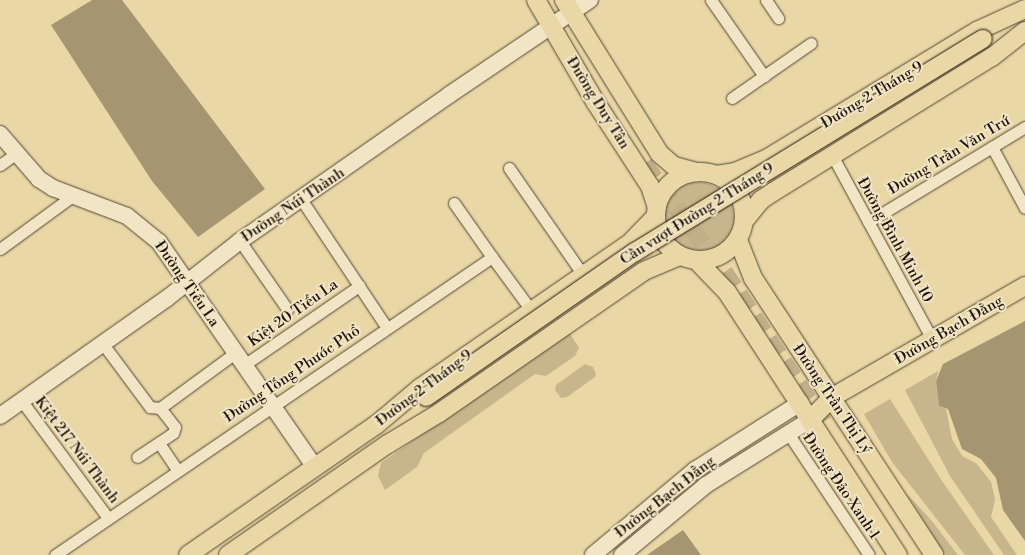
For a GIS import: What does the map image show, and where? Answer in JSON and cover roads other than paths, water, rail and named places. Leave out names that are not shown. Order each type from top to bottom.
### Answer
[{"type":"main road","name":"Đường Duy Tân","points":[[536,0],[606,118],[650,186],[656,211]]},
{"type":"main road","name":"Đường Núi Thành","points":[[0,416],[102,344],[240,240],[551,26],[568,6],[590,0]]},
{"type":"main road","name":"Đường Duy Tân","points":[[568,6],[628,104],[666,161],[681,169],[698,172]]},
{"type":"main road","name":"Cầu vượt Đường 2 Tháng 9","points":[[376,425],[430,401],[639,262],[985,43],[1022,6]]},
{"type":"main road","name":"Đường 2 Tháng 9","points":[[716,175],[735,172],[768,158],[977,31],[1022,6]]},
{"type":"main road","name":"Cầu vượt Đường 2 Tháng 9","points":[[985,43],[1025,30]]},
{"type":"main road","name":"Đường 2 Tháng 9","points":[[744,222],[761,200],[992,57],[1025,30]]},
{"type":"main road","points":[[606,118],[628,104]]},
{"type":"main road","name":"Đường Tiểu La","points":[[0,134],[15,154],[39,179],[71,197],[127,216],[144,228],[168,253],[239,359],[315,467]]},
{"type":"main road","points":[[698,172],[716,175],[725,180],[738,194],[744,212],[744,222],[738,240],[732,247],[716,258],[697,261],[679,256],[671,250],[660,235],[656,211],[665,189],[671,182],[688,174],[698,172]]},
{"type":"main road","name":"Đường 2 Tháng 9","points":[[188,555],[376,425],[420,388],[583,274],[629,244],[656,211]]},
{"type":"main road","name":"Đường Trần Thị Lý","points":[[738,240],[753,278],[934,555]]},
{"type":"main road","name":"Đường 2 Tháng 9","points":[[228,555],[388,444],[439,413],[644,271],[679,256]]},
{"type":"main road","name":"Đường Trần Thị Lý","points":[[697,261],[719,281],[756,334],[800,403],[823,421],[898,555]]},
{"type":"main road","name":"Đường Bạch Đằng","points":[[831,398],[1025,286]]},
{"type":"main road","points":[[756,334],[779,319]]},
{"type":"main road","points":[[800,403],[831,398],[823,421]]},
{"type":"main road","name":"Cầu vượt Đường 2 Tháng 9","points":[[388,444],[430,401]]},
{"type":"main road","name":"Đường Bạch Đằng","points":[[594,555],[682,481],[800,403]]},
{"type":"main road","points":[[823,421],[910,555]]},
{"type":"main road","points":[[823,421],[922,555]]},
{"type":"main road","name":"Đường Bạch Đằng","points":[[622,555],[692,497],[788,433],[823,421]]},
{"type":"main road","points":[[682,481],[692,497]]},
{"type":"street","points":[[711,0],[764,76]]},
{"type":"street","points":[[766,0],[778,18]]},
{"type":"street","points":[[732,98],[812,43]]},
{"type":"street","name":"Đường Trần Văn Trứ","points":[[868,222],[1025,127]]},
{"type":"street","points":[[992,147],[1025,208]]},
{"type":"street","points":[[0,165],[15,154]]},
{"type":"street","name":"Đường Bình Minh 10","points":[[832,155],[932,339]]},
{"type":"street","points":[[509,168],[583,274]]},
{"type":"street","points":[[0,249],[71,197]]},
{"type":"street","points":[[301,199],[387,328]]},
{"type":"street","points":[[454,203],[532,310]]},
{"type":"street","points":[[240,240],[287,309]]},
{"type":"street","name":"Đường Tống Phước Phổ","points":[[55,555],[177,470],[492,257]]},
{"type":"street","name":"Kiệt 20 Tiểu La","points":[[160,408],[359,286]]},
{"type":"street","points":[[102,344],[150,407],[160,408],[176,430],[159,443],[136,457]]},
{"type":"street","name":"Kiệt 217 Núi Thành","points":[[21,400],[108,518]]},
{"type":"street","name":"Đường Đảo Xanh 1","points":[[788,433],[869,555]]},
{"type":"street","points":[[159,443],[177,470]]},
{"type":"tunnel","points":[[644,164],[724,272],[825,425]]}]
